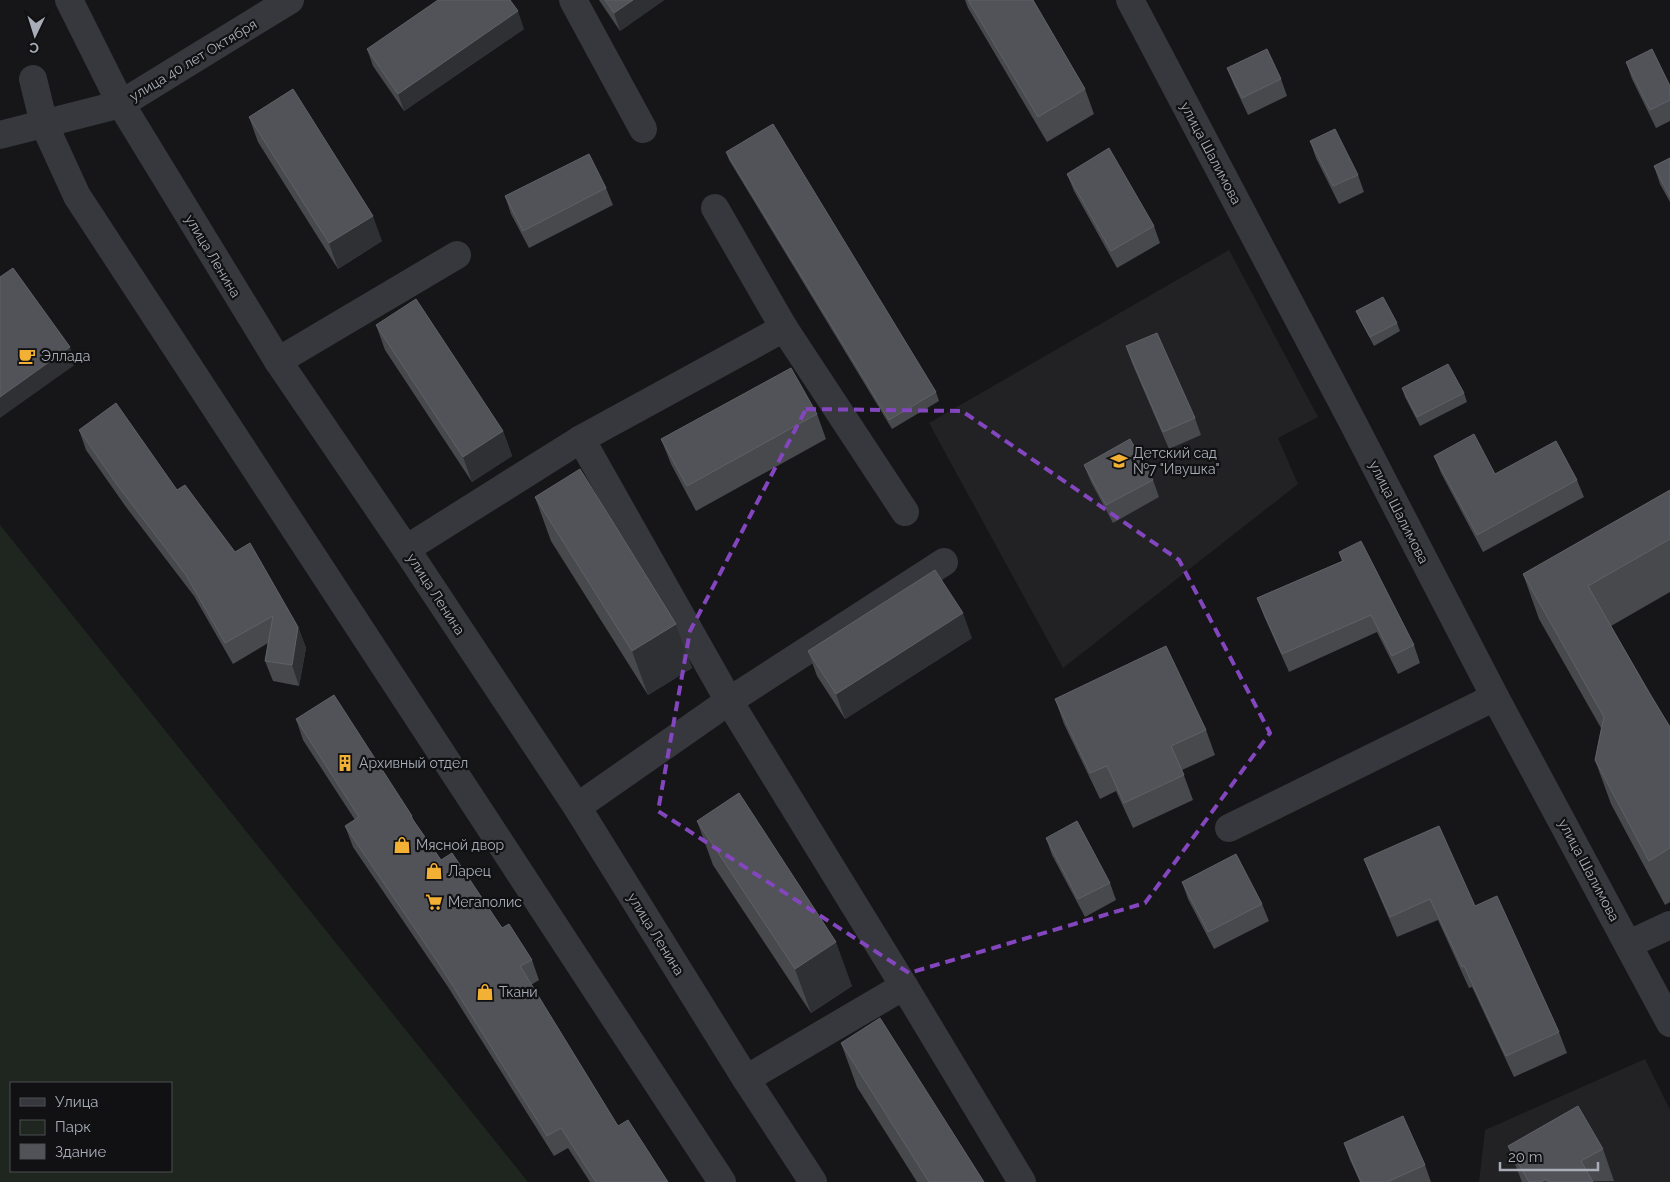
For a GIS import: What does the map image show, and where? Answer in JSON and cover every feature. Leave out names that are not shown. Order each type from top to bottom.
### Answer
[{"type":"street","name":"улица Ленина","points":[[69,0],[121,104],[278,361],[406,549],[576,807],[746,1079],[813,1182]]},
{"type":"street","name":"улица 40 лет Октября","points":[[0,135],[121,104],[290,0]]},
{"type":"street","points":[[573,0],[643,129]]},
{"type":"street","name":"улица Шалимова","points":[[1130,0],[1495,697],[1670,1023]]},
{"type":"street","points":[[33,79],[44,124],[77,196],[722,1182]]},
{"type":"street","points":[[715,208],[784,328],[905,512]]},
{"type":"street","points":[[278,361],[457,255]]},
{"type":"street","points":[[406,549],[581,439],[784,328]]},
{"type":"street","points":[[581,439],[729,701],[1022,1182]]},
{"type":"street","points":[[576,807],[729,701],[944,562]]},
{"type":"street","points":[[1229,828],[1495,697]]},
{"type":"street","points":[[1629,944],[1670,925]]},
{"type":"street","points":[[746,1079],[904,986]]},
{"type":"highlighted area","points":[[806,409],[962,411],[1179,560],[1270,733],[1145,903],[909,973],[658,811],[690,631]]},
{"type":"shaded area","name":"Детский сад №7 \"Ивушка\"","points":[[1229,250],[1318,417],[1278,438],[1298,484],[1063,668],[929,423]]},
{"type":"shaded area","points":[[1645,1059],[1670,1110],[1670,1182],[1479,1182],[1485,1130]]},
{"type":"green space","points":[[0,525],[528,1182],[0,1182]]},
{"type":"building","points":[[438,0],[510,0],[518,11],[398,94],[367,49]]},
{"type":"building","points":[[605,0],[633,0],[614,13]]},
{"type":"building","points":[[968,0],[1033,0],[1085,89],[1038,117]]},
{"type":"building","points":[[1267,49],[1281,79],[1242,98],[1227,68]]},
{"type":"building","points":[[1652,49],[1670,86],[1670,100],[1650,110],[1626,62]]},
{"type":"building","points":[[293,89],[373,216],[329,243],[249,117]]},
{"type":"building","points":[[773,124],[936,392],[889,420],[726,152]]},
{"type":"building","points":[[1335,129],[1358,175],[1333,186],[1310,141]]},
{"type":"building","points":[[1109,148],[1154,226],[1111,251],[1067,174]]},
{"type":"building","points":[[589,154],[606,188],[523,231],[505,196]]},
{"type":"building","points":[[1670,158],[1670,197],[1654,166]]},
{"type":"building","points":[[13,268],[70,347],[0,397],[0,277]]},
{"type":"building","points":[[1383,297],[1397,323],[1370,337],[1356,311]]},
{"type":"building","points":[[416,299],[503,431],[463,457],[376,325]]},
{"type":"building","points":[[1157,333],[1195,418],[1163,432],[1126,346]]},
{"type":"building","points":[[1448,364],[1464,393],[1417,417],[1402,388]]},
{"type":"building","points":[[791,368],[817,414],[687,486],[661,439]]},
{"type":"building","points":[[116,403],[177,490],[185,485],[235,552],[250,543],[298,627],[292,665],[265,661],[273,616],[225,643],[186,575],[118,486],[79,430]]},
{"type":"building","points":[[1474,434],[1495,474],[1556,441],[1577,480],[1477,535],[1434,456]]},
{"type":"building","points":[[1130,439],[1153,480],[1106,505],[1084,465]]},
{"type":"building","points":[[580,469],[676,624],[632,651],[535,497]]},
{"type":"building","points":[[1670,490],[1670,539],[1588,586],[1670,727],[1670,848],[1649,861],[1595,760],[1604,717],[1523,574]]},
{"type":"building","points":[[1361,541],[1414,645],[1392,656],[1371,615],[1282,654],[1257,598],[1343,561],[1339,552]]},
{"type":"building","points":[[935,570],[963,613],[836,694],[808,651]]},
{"type":"building","points":[[1166,646],[1206,730],[1171,746],[1184,775],[1124,803],[1107,766],[1090,773],[1055,699]]},
{"type":"building","points":[[334,695],[411,817],[441,860],[452,853],[502,928],[509,924],[532,960],[520,966],[618,1126],[628,1120],[668,1182],[596,1182],[561,1128],[547,1136],[441,967],[345,826],[359,817],[296,719]]},
{"type":"building","points":[[739,793],[836,942],[795,969],[697,821]]},
{"type":"building","points":[[1077,821],[1110,883],[1078,899],[1046,838]]},
{"type":"building","points":[[1439,826],[1475,906],[1497,896],[1559,1032],[1506,1056],[1430,899],[1390,917],[1364,859]]},
{"type":"building","points":[[1236,854],[1262,904],[1208,932],[1182,882]]},
{"type":"building","points":[[880,1018],[984,1182],[929,1182],[841,1043]]},
{"type":"building","points":[[1578,1106],[1603,1149],[1581,1161],[1593,1182],[1548,1182],[1546,1179],[1541,1182],[1529,1182],[1508,1146]]},
{"type":"building","points":[[1403,1116],[1425,1165],[1387,1182],[1361,1182],[1344,1143]]},
{"type":"place","name":"Эллада","points":[[27,356]]},
{"type":"place","name":"Детский сад №7 \"Ивушка\"","points":[[1119,461]]},
{"type":"place","name":"Архивный отдел","points":[[345,763]]},
{"type":"place","name":"Мясной двор","points":[[402,845]]},
{"type":"place","name":"Ларец","points":[[434,871]]},
{"type":"place","name":"Мегаполис","points":[[434,902]]},
{"type":"place","name":"Ткани","points":[[485,992]]}]
